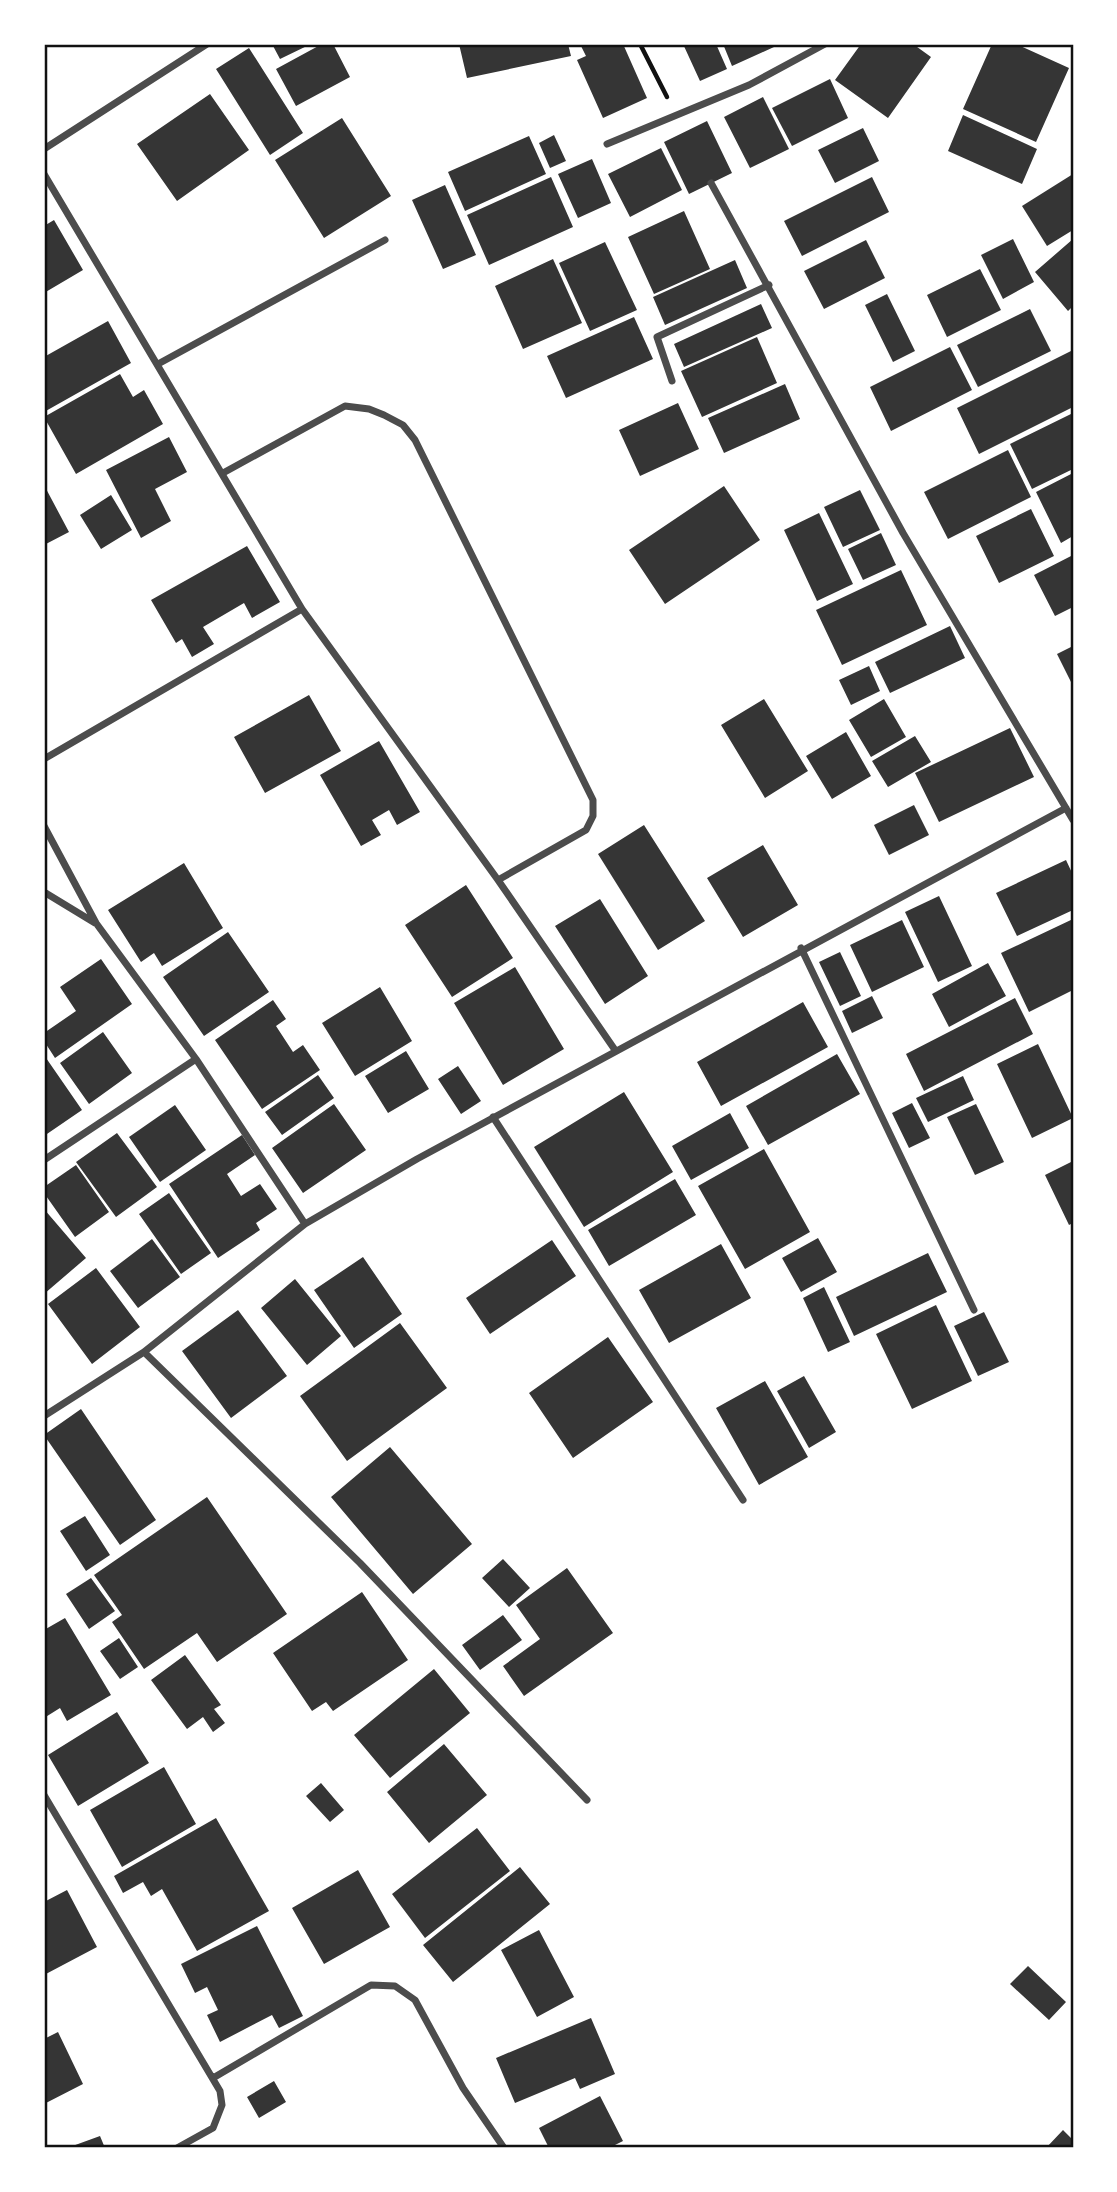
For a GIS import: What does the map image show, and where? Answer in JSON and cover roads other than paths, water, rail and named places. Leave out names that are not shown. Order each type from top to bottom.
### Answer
[{"type":"street","points":[[44,149],[207,44]]},
{"type":"street","points":[[607,144],[749,85],[825,44]]},
{"type":"street","points":[[44,174],[302,609],[498,880],[615,1050]]},
{"type":"street","points":[[711,183],[903,533],[1073,820]]},
{"type":"street","points":[[158,365],[385,240]]},
{"type":"street","points":[[672,381],[657,341],[660,334],[769,285]]},
{"type":"street","points":[[223,473],[345,406],[369,409],[384,415],[403,425],[415,440],[593,800],[593,816],[586,830],[498,880]]},
{"type":"street","points":[[44,759],[302,609]]},
{"type":"street","points":[[44,1416],[144,1352],[305,1224],[801,948],[1066,808]]},
{"type":"street","points":[[44,826],[96,923],[196,1059],[305,1224]]},
{"type":"street","points":[[44,892],[96,923]]},
{"type":"street","points":[[801,948],[974,1310]]},
{"type":"street","points":[[44,1160],[196,1059]]},
{"type":"street","points":[[493,1117],[743,1500]]},
{"type":"street","points":[[144,1352],[360,1563],[587,1800]]},
{"type":"street","points":[[44,1795],[220,2091],[222,2105],[213,2128],[177,2148]]},
{"type":"street","points":[[213,2078],[370,1985],[395,1986],[415,2000],[463,2088],[504,2148]]}]
